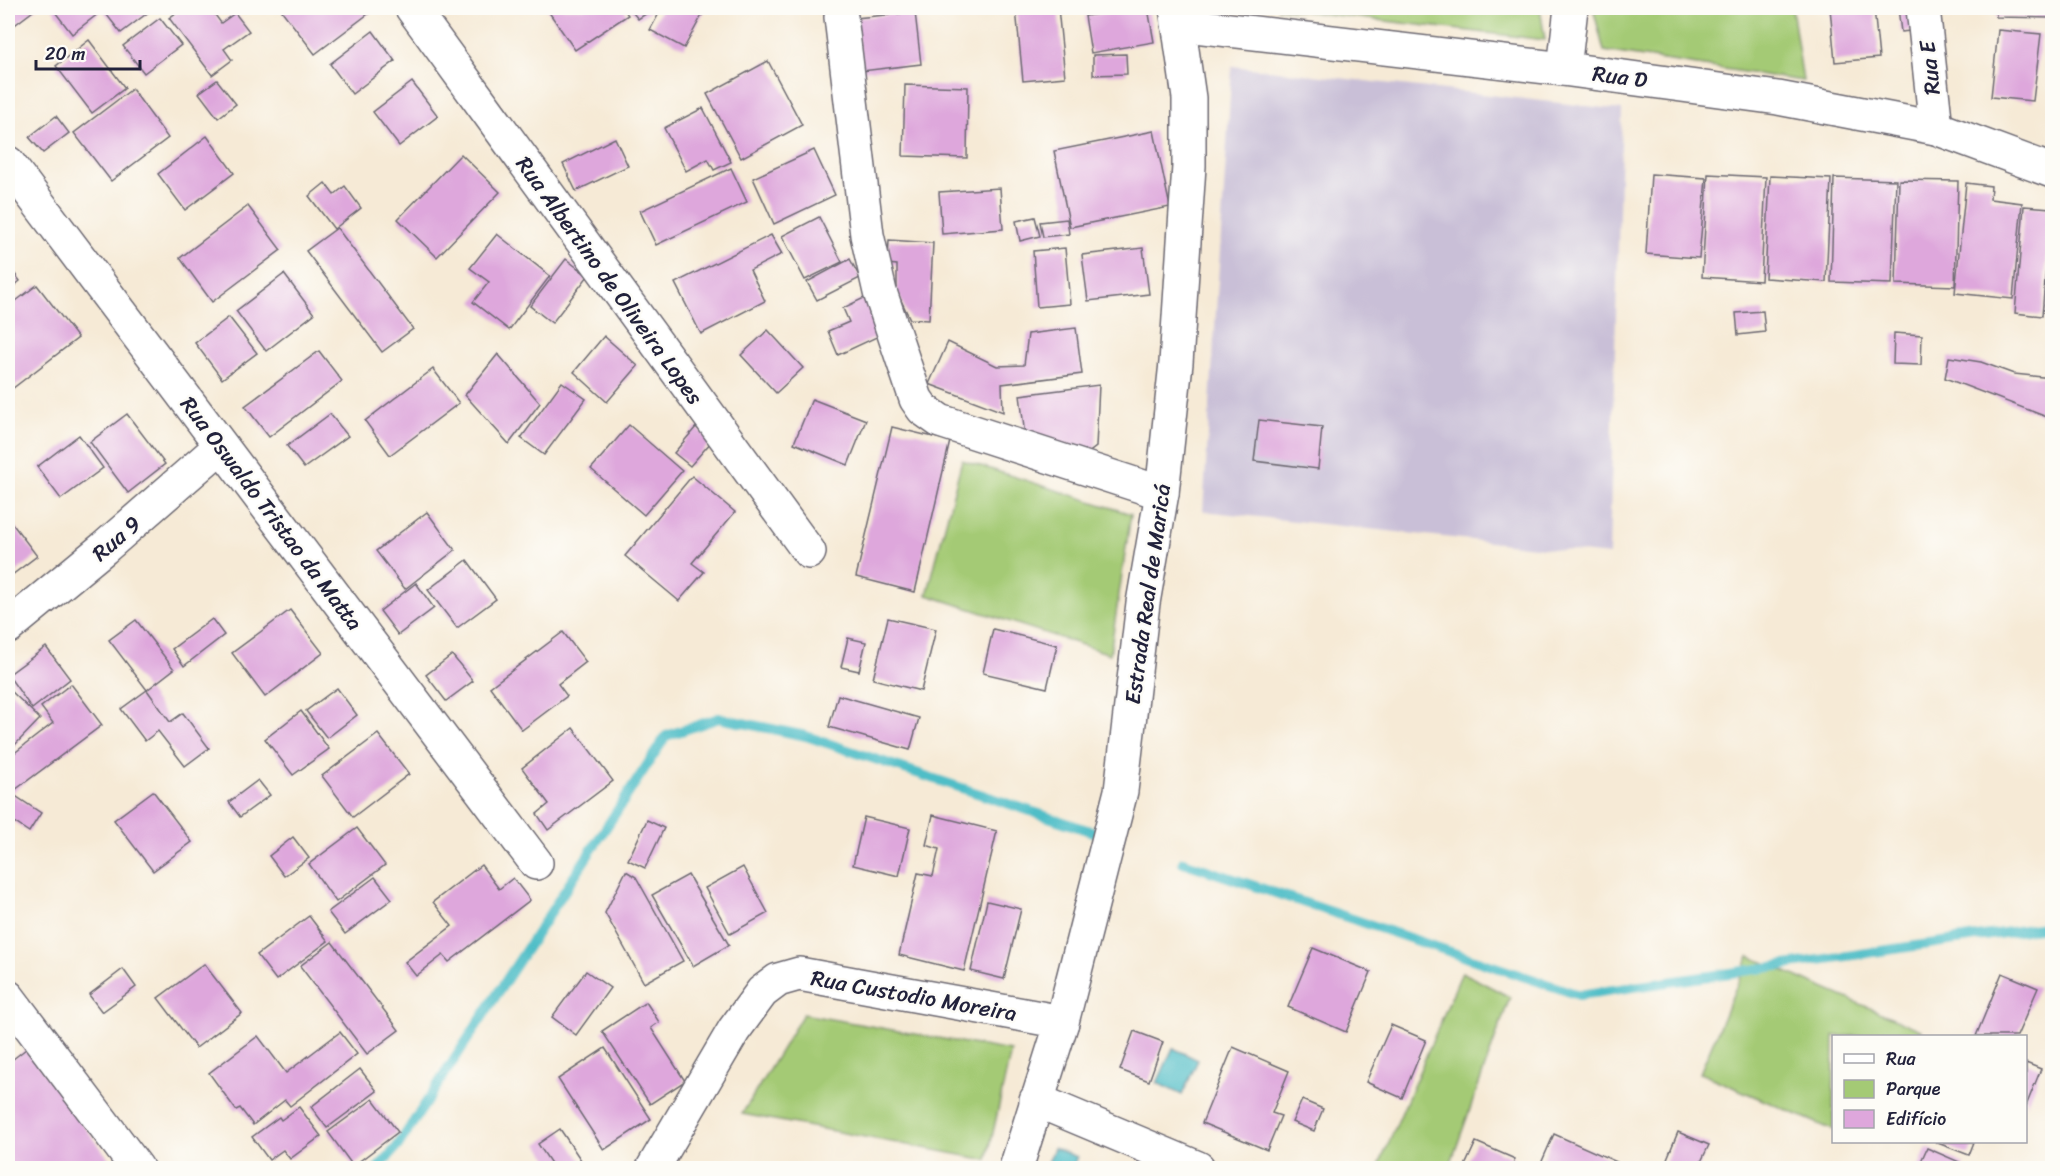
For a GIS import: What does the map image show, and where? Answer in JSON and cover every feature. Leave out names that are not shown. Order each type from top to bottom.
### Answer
[{"type":"street","name":"Rua Albertino de Oliveira Lopes","points":[[412,8],[809,552]]},
{"type":"street","points":[[1564,69],[1571,8]]},
{"type":"street","name":"Rua E","points":[[1923,8],[1936,128]]},
{"type":"street","name":"Rua D","points":[[1177,16],[1778,98],[1936,128],[2052,171]]},
{"type":"street","name":"Estrada Real de Maricá","points":[[1016,1168],[1062,1022],[1094,888],[1121,791],[1143,603],[1162,493],[1176,363],[1189,166],[1189,98],[1177,16]]},
{"type":"street","points":[[841,17],[867,235],[880,292],[916,399],[923,409],[940,421],[1162,493]]},
{"type":"street","name":"Rua Oswaldo Tristao da Matta","points":[[8,163],[536,863]]},
{"type":"street","name":"Rua 9","points":[[8,627],[104,548],[221,446]]},
{"type":"street","name":"Rua Custodio Moreira","points":[[653,1168],[734,1030],[762,992],[778,980],[799,974],[1062,1022]]},
{"type":"street","points":[[8,997],[137,1168]]},
{"type":"street","points":[[1036,1100],[1198,1168]]},
{"type":"shaded area","points":[[1232,66],[1622,110],[1609,555],[1203,511]]},
{"type":"green space","points":[[1276,8],[1540,8],[1545,40]]},
{"type":"green space","points":[[1593,8],[1792,8],[1803,81],[1604,51]]},
{"type":"green space","points":[[962,460],[1131,514],[1110,654],[927,595]]},
{"type":"green space","points":[[1749,956],[1921,1030],[1918,1035],[1832,1035],[1832,1130],[1700,1073]]},
{"type":"green space","points":[[1462,972],[1510,997],[1449,1168],[1378,1168]]},
{"type":"green space","points":[[803,1014],[1011,1051],[987,1160],[742,1114]]},
{"type":"water","points":[[1173,1048],[1198,1060],[1182,1095],[1157,1083]]},
{"type":"water","points":[[1054,1148],[1077,1157],[1072,1168],[1046,1168]]},
{"type":"building","points":[[8,8],[37,8],[8,30]]},
{"type":"building","points":[[52,8],[154,8],[121,33],[103,10],[72,34]]},
{"type":"building","points":[[183,8],[210,8],[221,23],[235,13],[249,31],[224,49],[232,60],[212,75],[169,18]]},
{"type":"building","points":[[287,8],[376,8],[315,54],[282,11]]},
{"type":"building","points":[[546,8],[623,8],[628,15],[575,50]]},
{"type":"building","points":[[629,8],[655,8],[638,19]]},
{"type":"building","points":[[662,8],[706,8],[684,48],[650,30]]},
{"type":"building","points":[[1058,8],[1065,77],[1023,81],[1016,9]]},
{"type":"building","points":[[1148,8],[1154,42],[1091,53],[1085,16]]},
{"type":"building","points":[[1830,8],[1874,8],[1879,58],[1835,62]]},
{"type":"building","points":[[1898,8],[1918,8],[1920,30],[1901,32]]},
{"type":"building","points":[[1996,8],[2052,8],[2052,18],[1996,17]]},
{"type":"building","points":[[915,12],[921,64],[862,71],[856,18]]},
{"type":"building","points":[[160,18],[181,45],[144,73],[123,46]]},
{"type":"building","points":[[1998,30],[2041,34],[2033,101],[1991,97]]},
{"type":"building","points":[[373,31],[395,61],[352,94],[330,64]]},
{"type":"building","points":[[89,40],[125,88],[92,113],[56,66]]},
{"type":"building","points":[[1126,54],[1127,74],[1093,75],[1093,55]]},
{"type":"building","points":[[768,61],[802,125],[741,158],[707,94]]},
{"type":"building","points":[[217,80],[236,104],[218,118],[199,93]]},
{"type":"building","points":[[412,82],[438,116],[399,146],[373,112]]},
{"type":"building","points":[[905,85],[968,87],[967,158],[903,156]]},
{"type":"building","points":[[132,89],[168,138],[111,181],[74,133]]},
{"type":"building","points":[[703,108],[731,162],[714,170],[708,159],[686,171],[664,128]]},
{"type":"building","points":[[56,116],[69,133],[43,153],[29,137]]},
{"type":"building","points":[[1154,131],[1170,207],[1070,227],[1054,151]]},
{"type":"building","points":[[207,136],[234,173],[185,210],[158,174]]},
{"type":"building","points":[[615,138],[628,166],[576,191],[563,164]]},
{"type":"building","points":[[814,150],[835,195],[774,224],[753,178]]},
{"type":"building","points":[[461,154],[500,192],[437,257],[398,219]]},
{"type":"building","points":[[731,168],[747,202],[656,245],[640,211]]},
{"type":"building","points":[[1651,174],[1706,178],[1699,258],[1646,254]]},
{"type":"building","points":[[1708,174],[1766,177],[1761,281],[1702,277]]},
{"type":"building","points":[[1770,176],[1831,179],[1826,282],[1765,278]]},
{"type":"building","points":[[1834,178],[1896,180],[1892,284],[1831,282]]},
{"type":"building","points":[[1899,180],[1958,181],[1955,286],[1896,284]]},
{"type":"building","points":[[325,183],[334,195],[345,186],[361,208],[334,229],[309,196]]},
{"type":"building","points":[[1966,183],[1991,186],[1990,199],[2022,203],[2013,299],[1955,293]]},
{"type":"building","points":[[1000,188],[1003,229],[942,234],[939,192]]},
{"type":"building","points":[[248,206],[281,250],[212,302],[180,258]]},
{"type":"building","points":[[2024,206],[2051,208],[2042,316],[2015,313]]},
{"type":"building","points":[[819,217],[842,262],[805,280],[782,236]]},
{"type":"building","points":[[1035,217],[1040,236],[1020,241],[1016,221]]},
{"type":"building","points":[[1067,219],[1069,234],[1043,237],[1040,222]]},
{"type":"building","points":[[337,228],[413,329],[382,352],[306,251]]},
{"type":"building","points":[[497,234],[550,276],[509,330],[473,302],[489,282],[470,268]]},
{"type":"building","points":[[771,235],[782,254],[750,270],[765,301],[701,334],[675,283]]},
{"type":"building","points":[[889,240],[933,243],[929,320],[910,319],[897,292],[897,265],[888,264]]},
{"type":"building","points":[[1065,248],[1070,304],[1037,307],[1033,251]]},
{"type":"building","points":[[1143,248],[1149,294],[1088,301],[1082,255]]},
{"type":"building","points":[[2051,250],[2052,327],[2046,327]]},
{"type":"building","points":[[566,259],[588,276],[552,323],[530,306]]},
{"type":"building","points":[[850,259],[860,278],[817,300],[807,282]]},
{"type":"building","points":[[8,265],[20,281],[8,291]]},
{"type":"building","points":[[284,274],[314,314],[266,351],[236,311]]},
{"type":"building","points":[[37,285],[78,338],[8,392],[8,307]]},
{"type":"building","points":[[864,298],[881,335],[838,355],[828,331],[849,322],[843,308]]},
{"type":"building","points":[[1763,311],[1765,332],[1738,335],[1736,313]]},
{"type":"building","points":[[229,317],[257,353],[222,379],[195,343]]},
{"type":"building","points":[[1076,328],[1082,374],[1002,384],[1003,412],[929,384],[948,342],[997,366],[1024,365],[1028,334]]},
{"type":"building","points":[[768,330],[803,368],[776,393],[741,355]]},
{"type":"building","points":[[1894,333],[1922,335],[1921,365],[1893,364]]},
{"type":"building","points":[[604,336],[638,366],[607,402],[574,372]]},
{"type":"building","points":[[319,351],[342,381],[269,437],[245,406]]},
{"type":"building","points":[[498,354],[540,403],[509,444],[465,395]]},
{"type":"building","points":[[1949,357],[1981,362],[2014,374],[2052,378],[2052,419],[1945,378]]},
{"type":"building","points":[[433,369],[459,403],[390,455],[365,421]]},
{"type":"building","points":[[562,382],[586,399],[544,455],[521,438]]},
{"type":"building","points":[[1099,385],[1096,447],[1083,457],[1025,436],[1020,395]]},
{"type":"building","points":[[812,399],[866,420],[848,465],[794,443]]},
{"type":"building","points":[[127,414],[165,464],[128,493],[90,442]]},
{"type":"building","points":[[330,414],[348,436],[304,468],[287,446]]},
{"type":"building","points":[[1259,420],[1322,427],[1318,469],[1254,461]]},
{"type":"building","points":[[629,425],[682,471],[644,515],[591,469]]},
{"type":"building","points":[[696,427],[712,441],[690,466],[674,453]]},
{"type":"building","points":[[892,427],[950,441],[915,592],[856,577]]},
{"type":"building","points":[[79,435],[103,468],[61,499],[37,467]]},
{"type":"building","points":[[692,476],[735,512],[692,563],[704,572],[679,601],[625,556]]},
{"type":"building","points":[[427,512],[455,550],[405,589],[376,551]]},
{"type":"building","points":[[8,518],[37,556],[8,578]]},
{"type":"building","points":[[467,560],[496,599],[457,628],[428,590]]},
{"type":"building","points":[[416,583],[434,608],[398,635],[380,611]]},
{"type":"building","points":[[290,610],[323,653],[265,697],[232,653]]},
{"type":"building","points":[[888,618],[936,629],[921,691],[873,679]]},
{"type":"building","points":[[212,619],[224,635],[184,666],[172,649]]},
{"type":"building","points":[[136,620],[174,669],[147,690],[109,640]]},
{"type":"building","points":[[993,629],[1057,645],[1047,688],[983,673]]},
{"type":"building","points":[[563,632],[586,662],[558,684],[567,696],[522,730],[490,687]]},
{"type":"building","points":[[848,638],[866,642],[859,671],[841,667]]},
{"type":"building","points":[[46,647],[70,679],[32,709],[8,675]]},
{"type":"building","points":[[452,655],[473,681],[446,701],[426,675]]},
{"type":"building","points":[[71,684],[102,725],[11,793],[41,813],[29,832],[8,818],[8,758],[53,723],[41,707]]},
{"type":"building","points":[[8,688],[40,719],[13,747],[8,741]]},
{"type":"building","points":[[337,688],[357,715],[327,738],[306,711]]},
{"type":"building","points":[[147,690],[170,722],[183,713],[209,748],[185,766],[158,731],[145,741],[121,709]]},
{"type":"building","points":[[838,695],[919,718],[910,750],[829,727]]},
{"type":"building","points":[[301,711],[329,749],[293,775],[265,739]]},
{"type":"building","points":[[573,728],[613,781],[548,830],[537,814],[549,804],[522,768]]},
{"type":"building","points":[[378,734],[409,774],[353,817],[322,776]]},
{"type":"building","points":[[258,780],[270,795],[240,817],[229,802]]},
{"type":"building","points":[[153,791],[192,842],[153,871],[114,820]]},
{"type":"building","points":[[933,815],[997,831],[964,971],[899,955],[918,873],[933,876],[939,849],[926,845]]},
{"type":"building","points":[[864,817],[910,828],[899,876],[853,865]]},
{"type":"building","points":[[647,820],[664,828],[645,868],[628,860]]},
{"type":"building","points":[[357,828],[385,865],[336,902],[309,864]]},
{"type":"building","points":[[293,837],[309,858],[284,876],[269,856]]},
{"type":"building","points":[[481,865],[499,889],[513,878],[530,900],[449,962],[443,955],[416,976],[405,962],[452,926],[433,902]]},
{"type":"building","points":[[743,867],[768,913],[730,934],[705,888]]},
{"type":"building","points":[[626,871],[636,877],[683,961],[644,983],[605,913]]},
{"type":"building","points":[[688,875],[729,945],[693,966],[652,895]]},
{"type":"building","points":[[375,877],[392,899],[345,934],[328,912]]},
{"type":"building","points":[[987,901],[1021,909],[1004,979],[971,971]]},
{"type":"building","points":[[309,916],[328,941],[276,980],[257,955]]},
{"type":"building","points":[[332,942],[399,1030],[367,1054],[300,966]]},
{"type":"building","points":[[1313,948],[1371,972],[1346,1032],[1288,1007]]},
{"type":"building","points":[[204,964],[242,1013],[196,1048],[158,998]]},
{"type":"building","points":[[123,969],[136,987],[102,1012],[89,995]]},
{"type":"building","points":[[586,971],[610,988],[576,1035],[552,1017]]},
{"type":"building","points":[[2002,973],[2038,988],[2017,1035],[1976,1035]]},
{"type":"building","points":[[646,1002],[659,1022],[651,1028],[685,1081],[650,1104],[602,1031]]},
{"type":"building","points":[[1391,1025],[1426,1040],[1402,1098],[1366,1082]]},
{"type":"building","points":[[1134,1031],[1163,1042],[1149,1081],[1120,1070]]},
{"type":"building","points":[[340,1032],[357,1054],[290,1106],[285,1100],[253,1125],[240,1108],[236,1110],[209,1073],[258,1036],[286,1073]]},
{"type":"building","points":[[1233,1047],[1289,1071],[1272,1113],[1281,1116],[1267,1150],[1202,1123]]},
{"type":"building","points":[[605,1048],[651,1119],[604,1150],[558,1079]]},
{"type":"building","points":[[26,1049],[116,1168],[8,1168],[8,1063]]},
{"type":"building","points":[[2027,1063],[2041,1069],[2027,1104]]},
{"type":"building","points":[[360,1069],[377,1091],[327,1128],[311,1107]]},
{"type":"building","points":[[373,1099],[398,1132],[353,1166],[328,1132]]},
{"type":"building","points":[[1302,1100],[1323,1109],[1314,1131],[1292,1122]]},
{"type":"building","points":[[299,1107],[321,1136],[290,1159],[283,1150],[269,1160],[252,1137],[279,1117],[281,1120]]},
{"type":"building","points":[[560,1129],[583,1163],[575,1168],[554,1168],[538,1144]]},
{"type":"building","points":[[1678,1132],[1709,1145],[1698,1168],[1664,1166]]},
{"type":"building","points":[[1554,1134],[1617,1162],[1614,1168],[1539,1168]]},
{"type":"building","points":[[1476,1142],[1515,1159],[1512,1168],[1464,1168]]},
{"type":"building","points":[[1938,1143],[1974,1143],[1969,1155]]},
{"type":"building","points":[[1927,1148],[1964,1164],[1962,1168],[1918,1168]]},
{"type":"waterway","points":[[378,1168],[397,1147],[666,736],[719,718],[806,736],[1093,832]]},
{"type":"waterway","points":[[1183,862],[1579,995],[2052,926]]}]
